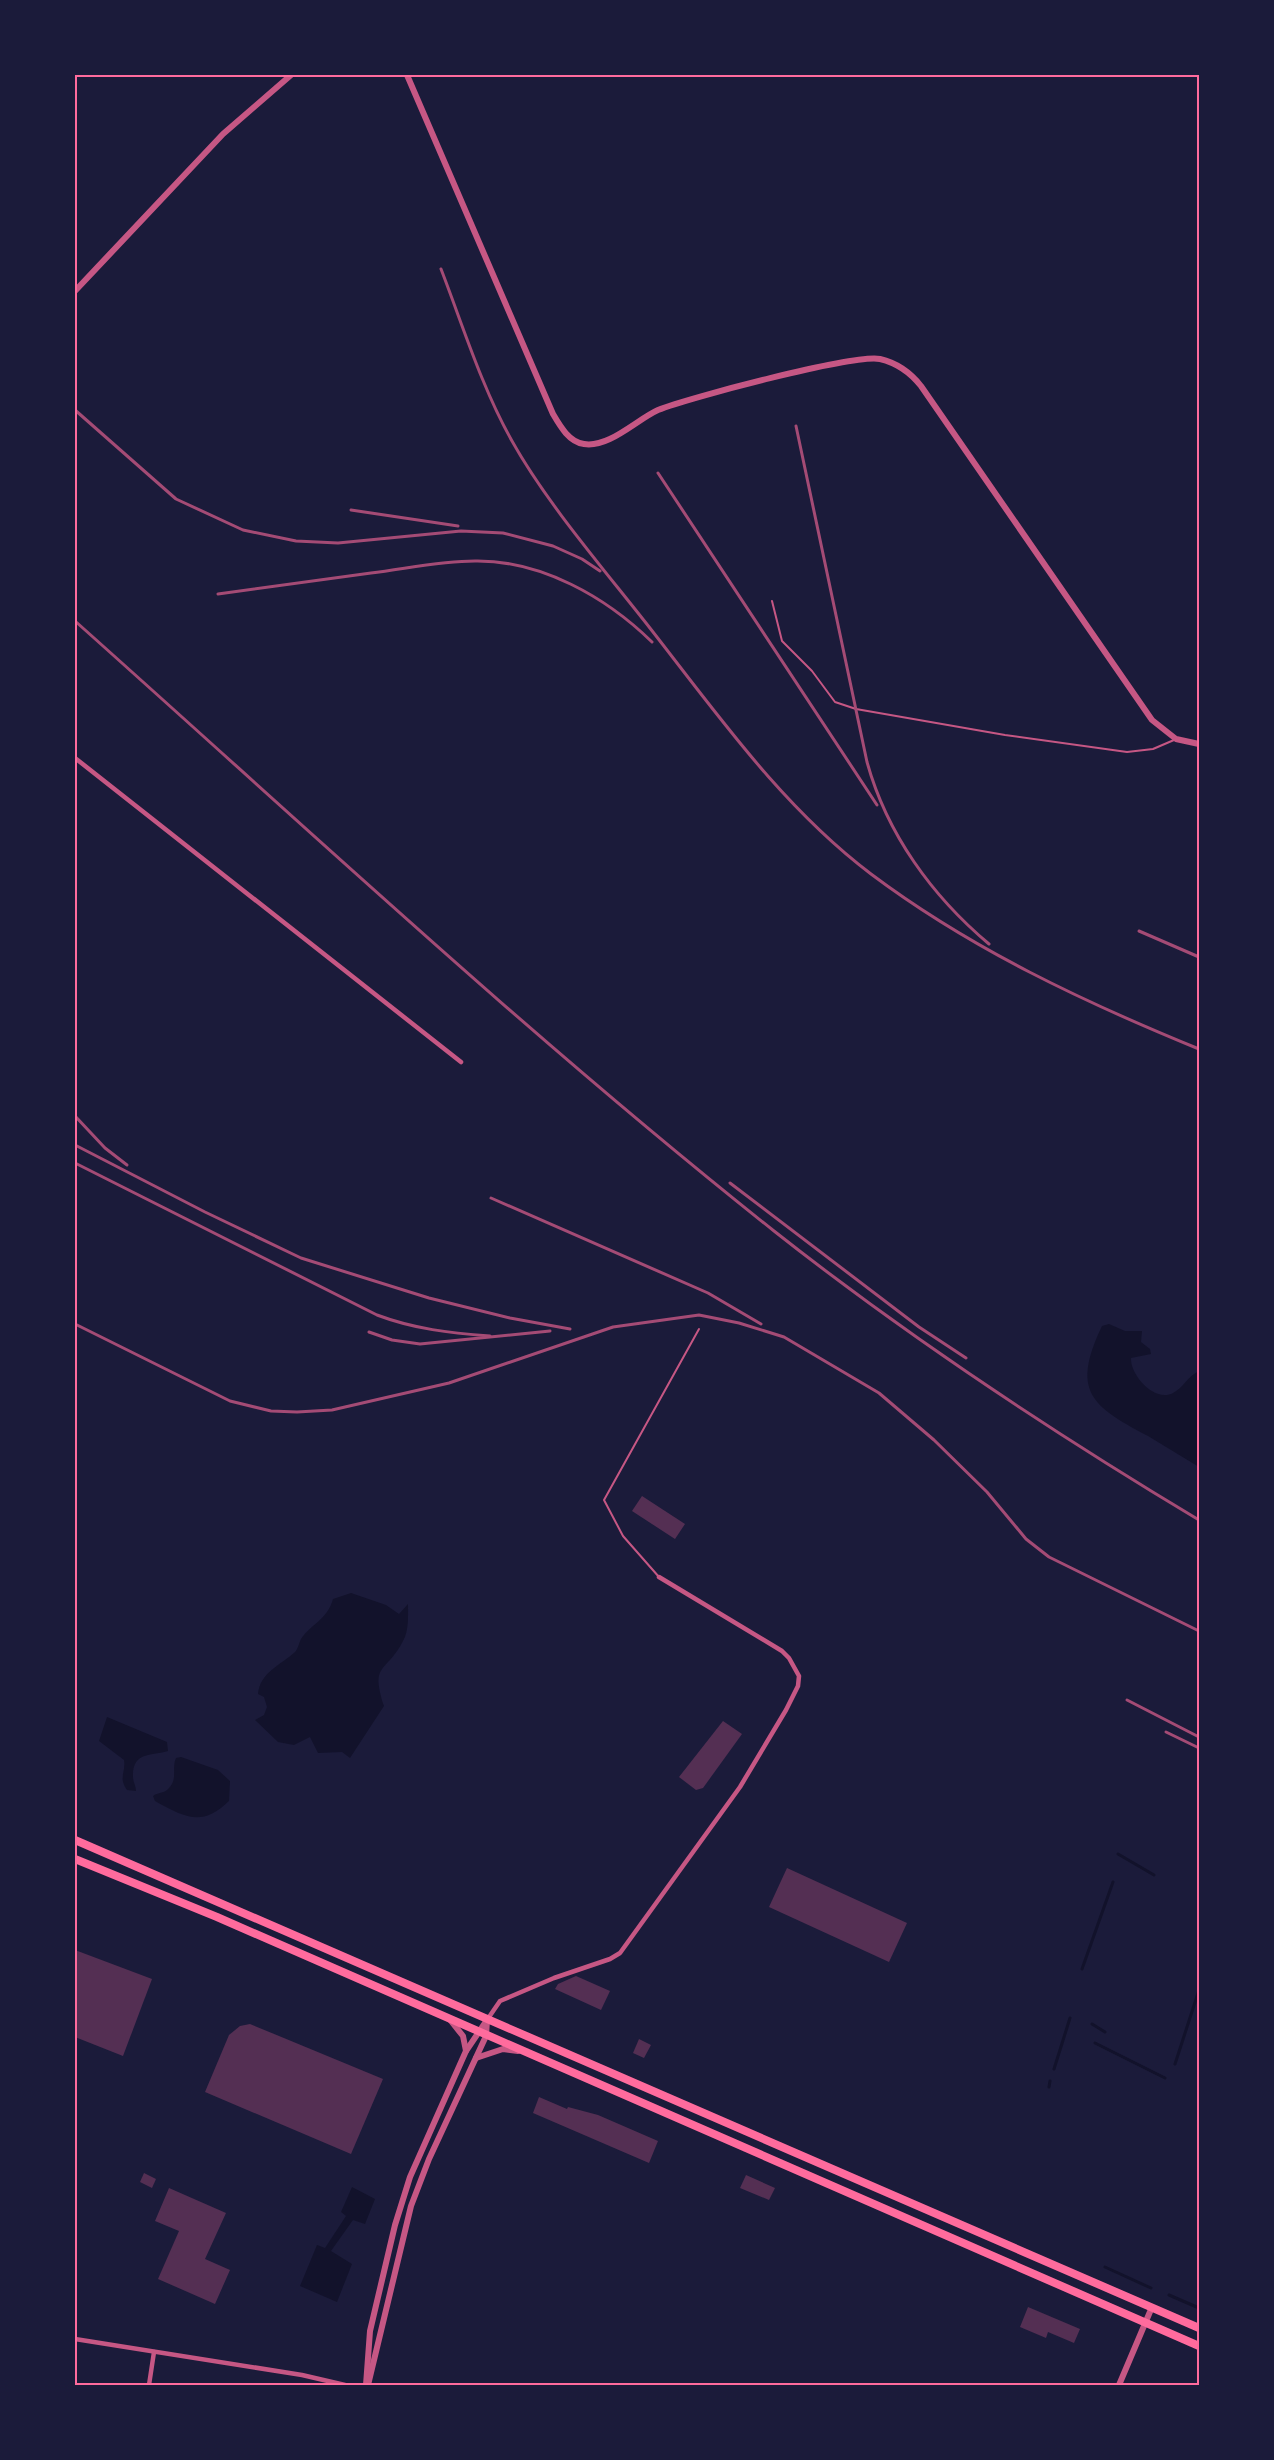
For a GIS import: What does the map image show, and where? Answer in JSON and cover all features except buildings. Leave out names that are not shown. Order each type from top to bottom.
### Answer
[{"type":"highway","points":[[75,1840],[1199,2328]]},
{"type":"highway","points":[[75,1858],[217,1917],[1199,2346]]},
{"type":"street","points":[[75,291],[223,134],[291,75]]},
{"type":"street","points":[[407,75],[553,414],[568,435],[583,444],[594,445],[616,435],[644,417],[679,403],[865,358],[878,359],[897,365],[907,371],[921,386],[1152,720],[1176,739],[1199,744]]},
{"type":"street","points":[[75,758],[461,1062]]},
{"type":"street","points":[[367,2385],[411,2206],[429,2159],[476,2058],[481,2034],[487,2020],[500,2001],[554,1978],[610,1959],[620,1953],[745,1779],[776,1729],[798,1686],[799,1676],[782,1651],[659,1577]]},
{"type":"street","points":[[451,2021],[463,2036],[466,2051]]},
{"type":"street","points":[[367,2385],[370,2331],[402,2204],[419,2156],[466,2051],[481,2034]]},
{"type":"street","points":[[476,2058],[503,2049],[523,2052]]},
{"type":"street","points":[[1119,2385],[1152,2307]]},
{"type":"street","points":[[75,2339],[345,2385]]},
{"type":"street","points":[[149,2385],[154,2352]]},
{"type":"lane","points":[[772,601],[782,641],[812,671],[835,702],[856,709],[1005,735],[1127,752],[1154,749],[1176,739]]},
{"type":"lane","points":[[659,1577],[623,1536],[604,1500],[699,1329]]},
{"type":"shaded area","points":[[1109,1324],[1125,1331],[1142,1331],[1141,1342],[1150,1349],[1151,1354],[1131,1358],[1132,1365],[1139,1379],[1152,1391],[1166,1395],[1173,1393],[1199,1371],[1199,1467],[1112,1415],[1092,1394],[1088,1381],[1088,1366],[1102,1326]]},
{"type":"shaded area","points":[[351,1593],[386,1605],[399,1614],[408,1604],[405,1637],[379,1675],[384,1706],[350,1758],[342,1752],[318,1753],[310,1737],[294,1745],[278,1742],[255,1720],[264,1715],[267,1707],[264,1697],[258,1694],[260,1686],[267,1674],[295,1652],[305,1634],[327,1612],[333,1599]]},
{"type":"shaded area","points":[[107,1717],[167,1742],[168,1751],[144,1756],[136,1763],[133,1777],[136,1791],[127,1790],[124,1786],[124,1760],[99,1741]]},
{"type":"shaded area","points":[[181,1757],[218,1770],[230,1781],[229,1801],[210,1814],[194,1817],[176,1812],[155,1801],[153,1796],[171,1786],[176,1758]]},
{"type":"shaded area","points":[[352,2187],[375,2199],[365,2224],[353,2220],[331,2251],[352,2264],[337,2302],[300,2286],[317,2245],[325,2248],[346,2216],[341,2212]]},
{"type":"waterway","points":[[1118,1854],[1154,1875]]},
{"type":"waterway","points":[[1082,1969],[1113,1882]]},
{"type":"waterway","points":[[1175,2064],[1199,1990]]},
{"type":"waterway","points":[[1054,2069],[1070,2018]]},
{"type":"waterway","points":[[1092,2024],[1105,2032]]},
{"type":"waterway","points":[[1095,2043],[1165,2078]]},
{"type":"waterway","points":[[1049,2087],[1050,2081]]},
{"type":"waterway","points":[[1105,2267],[1151,2288]]},
{"type":"waterway","points":[[1169,2295],[1199,2308]]},
{"type":"railway","points":[[441,269],[491,400],[526,464],[575,534],[778,788],[838,847],[871,874],[948,926],[988,950],[1071,993],[1199,1049]]},
{"type":"railway","points":[[75,410],[176,499],[243,530],[296,541],[338,543],[461,531],[503,533],[553,546],[582,559],[600,571]]},
{"type":"railway","points":[[796,426],[867,762],[876,789],[899,839],[914,862],[949,905],[989,944]]},
{"type":"railway","points":[[658,473],[877,805]]},
{"type":"railway","points":[[351,510],[458,526]]},
{"type":"railway","points":[[218,594],[462,561],[500,562],[548,574],[571,584],[614,610],[652,642]]},
{"type":"railway","points":[[75,621],[507,1008],[595,1084],[774,1231],[929,1346],[1090,1453],[1199,1520]]},
{"type":"railway","points":[[1139,931],[1199,957]]},
{"type":"railway","points":[[75,1116],[105,1148],[127,1165]]},
{"type":"railway","points":[[75,1145],[301,1258],[429,1298],[510,1318],[570,1329]]},
{"type":"railway","points":[[75,1163],[377,1315],[432,1330],[490,1336]]},
{"type":"railway","points":[[730,1183],[919,1327],[966,1358]]},
{"type":"railway","points":[[491,1198],[708,1293],[761,1324]]},
{"type":"railway","points":[[75,1324],[230,1401],[271,1411],[297,1412],[332,1410],[449,1383],[613,1327],[699,1315],[739,1323],[784,1337],[879,1393],[934,1440],[987,1492],[1026,1539],[1049,1557],[1199,1631]]},
{"type":"railway","points":[[369,1332],[392,1340],[420,1344],[550,1331]]},
{"type":"railway","points":[[1127,1700],[1199,1737]]},
{"type":"railway","points":[[1166,1732],[1199,1748]]}]
